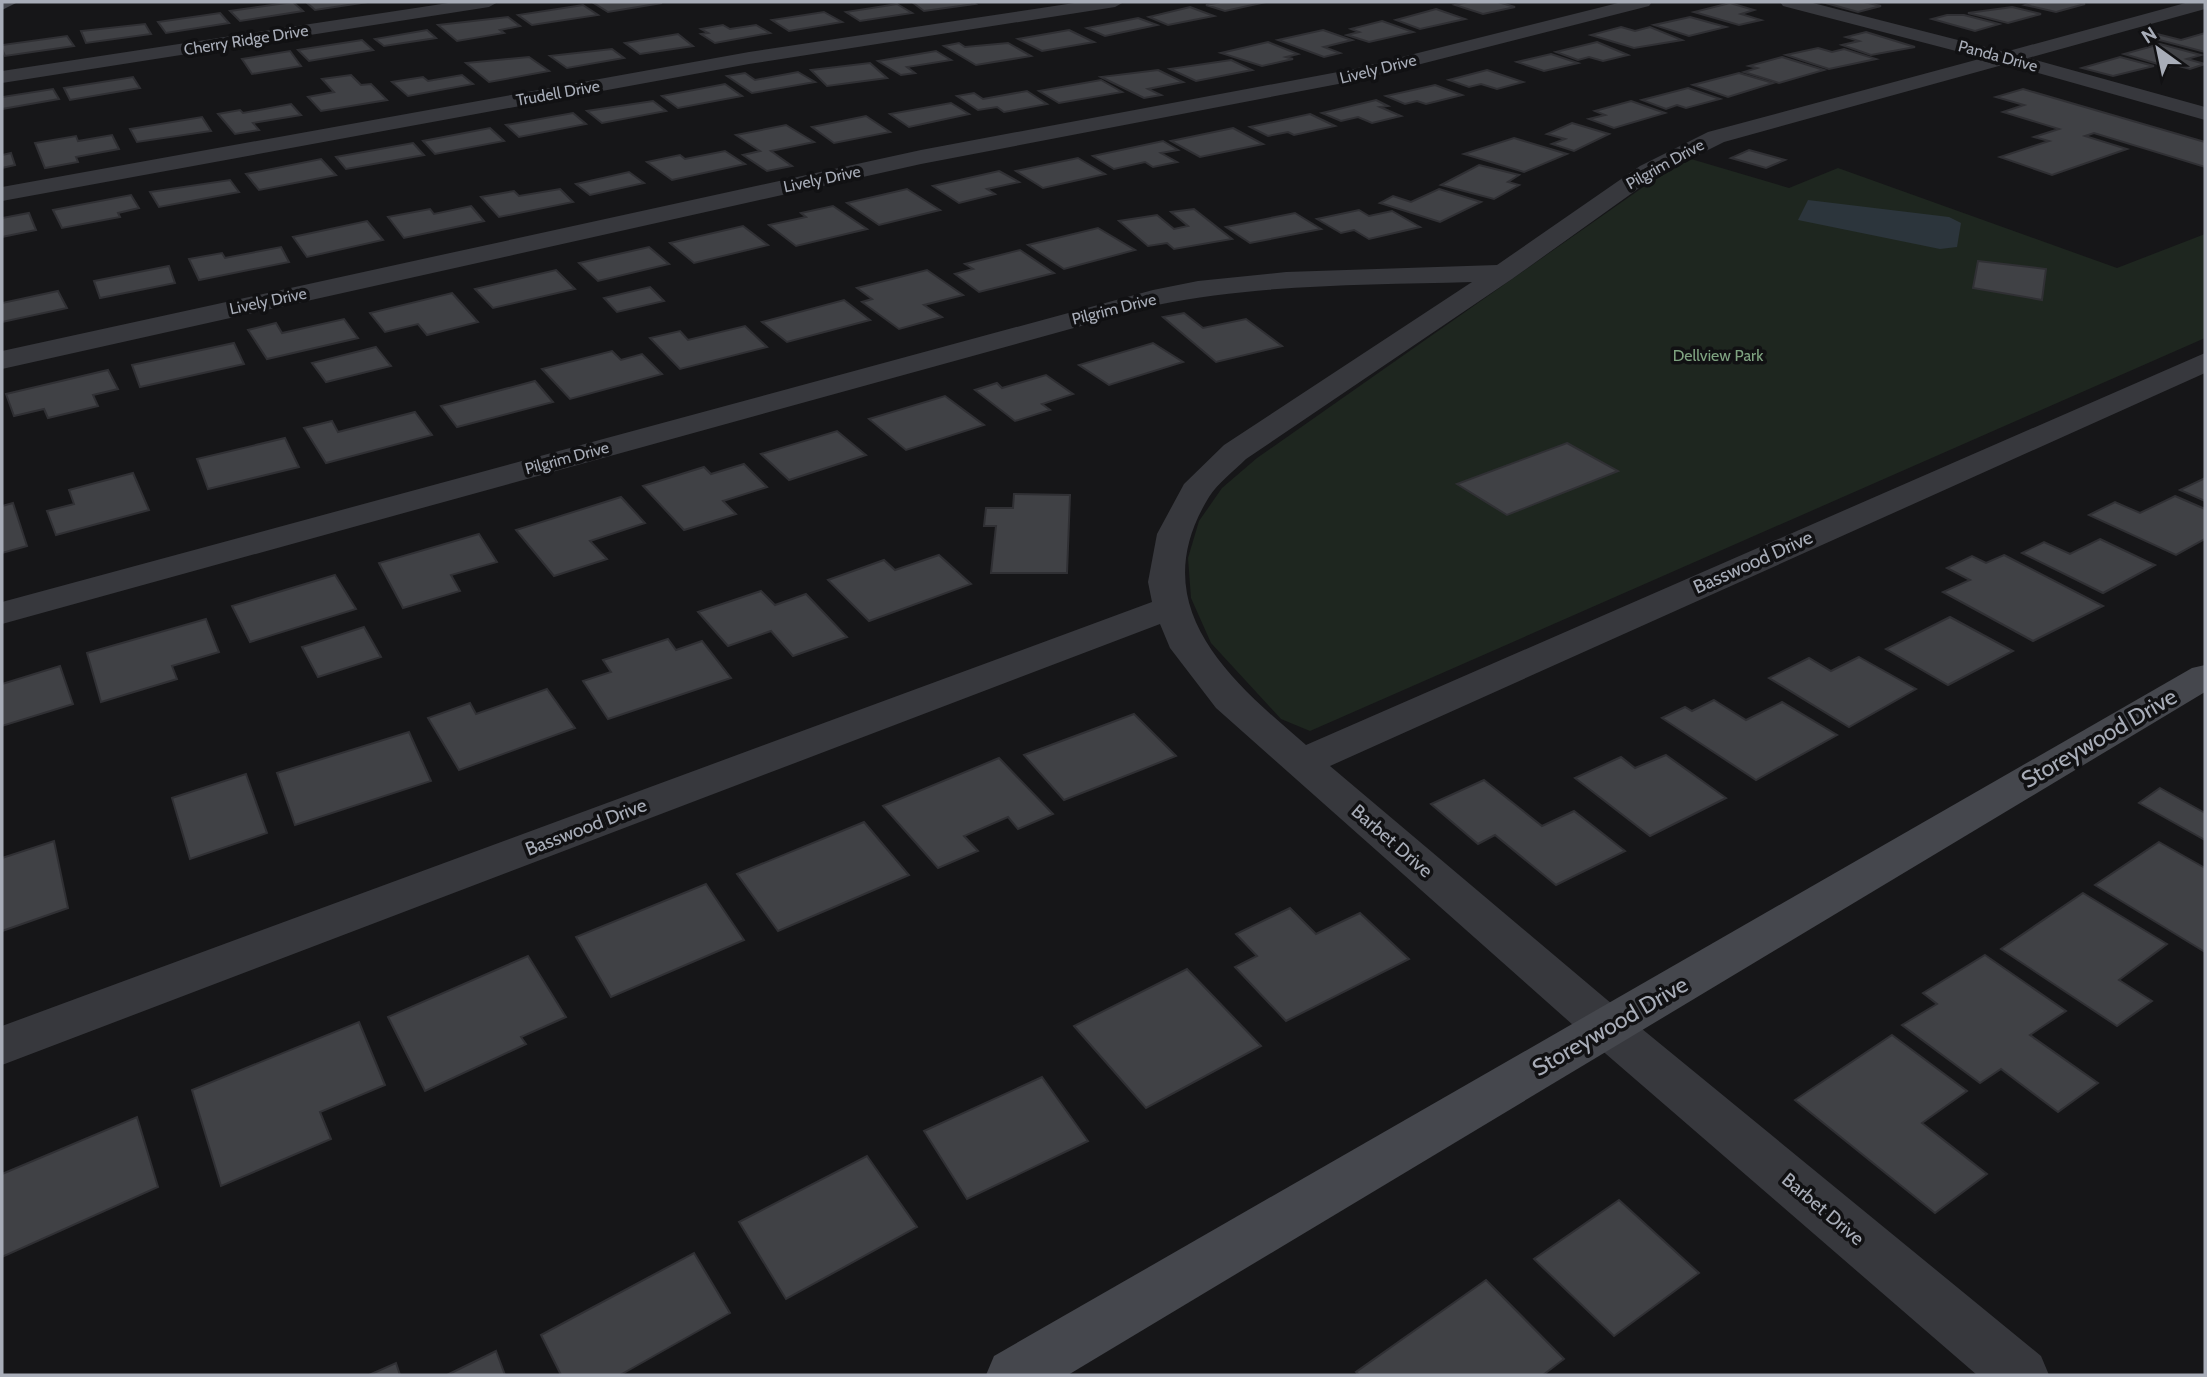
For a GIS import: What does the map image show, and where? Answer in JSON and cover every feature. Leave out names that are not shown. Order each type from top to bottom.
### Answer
[{"type":"street","points":[[2,5],[9,2]]},
{"type":"street","name":"Cherry Ridge Drive","points":[[2,78],[489,2]]},
{"type":"street","name":"Trudell Drive","points":[[2,194],[736,61],[1115,2]]},
{"type":"street","name":"Lively Drive","points":[[2,360],[933,155],[1318,83],[1643,2]]},
{"type":"street","name":"Panda Drive","points":[[1789,2],[2007,58],[2205,114]]},
{"type":"street","name":"Pilgrim Drive","points":[[2,613],[1153,298],[1198,289],[1286,280],[1503,273],[1608,197],[1689,148],[1744,128],[2205,3]]},
{"type":"street","name":"Barbet Drive","points":[[1503,273],[1235,452],[1196,491],[1174,534],[1166,582],[1171,607],[1189,648],[1230,699],[1301,763],[1608,1028],[2020,1375]]},
{"type":"street","name":"Basswood Drive","points":[[1301,763],[2205,362]]},
{"type":"street","name":"Basswood Drive","points":[[2,1046],[1171,607]]},
{"type":"street","name":"Storeywood Drive","points":[[1015,1375],[2205,676]]},
{"type":"green space","name":"Dellview Park","points":[[1691,159],[1789,188],[1838,168],[2117,268],[2205,234],[2205,338],[1310,731],[1281,719],[1211,643],[1191,598],[1188,558],[1199,521],[1222,488],[1257,458],[1649,183]]},
{"type":"shaded area","points":[[1808,200],[1949,217],[1961,223],[1957,247],[1940,249],[1798,220]]},
{"type":"building","points":[[293,2],[303,11],[240,21],[230,11]]},
{"type":"building","points":[[306,2],[368,2],[315,10]]},
{"type":"building","points":[[592,2],[659,2],[662,3],[608,12]]},
{"type":"building","points":[[912,2],[971,2],[975,4],[924,11]]},
{"type":"building","points":[[1213,2],[1266,2],[1225,11],[1206,5],[1216,3]]},
{"type":"building","points":[[1498,2],[1515,7],[1483,14],[1455,5]]},
{"type":"building","points":[[1822,2],[1864,2],[1881,6],[1858,12]]},
{"type":"building","points":[[2035,2],[2085,4],[2056,12],[2025,5]]},
{"type":"building","points":[[1730,3],[1754,10],[1741,14],[1761,20],[1739,25],[1694,12]]},
{"type":"building","points":[[897,4],[912,13],[860,21],[846,12]]},
{"type":"building","points":[[583,5],[598,15],[532,25],[518,15]]},
{"type":"building","points":[[1190,7],[1214,16],[1168,25],[1149,17]]},
{"type":"building","points":[[2012,7],[2041,14],[2008,23],[1968,13]]},
{"type":"building","points":[[1436,9],[1465,19],[1420,29],[1396,20]]},
{"type":"building","points":[[824,12],[842,22],[789,31],[772,20]]},
{"type":"building","points":[[220,13],[229,23],[166,33],[158,22]]},
{"type":"building","points":[[1947,15],[1964,15],[1999,24],[1975,31],[1932,19]]},
{"type":"building","points":[[508,17],[520,26],[500,30],[504,33],[457,41],[438,25]]},
{"type":"building","points":[[1690,17],[1726,27],[1689,36],[1654,25]]},
{"type":"building","points":[[1138,18],[1157,25],[1105,36],[1087,28]]},
{"type":"building","points":[[1382,21],[1413,32],[1369,42],[1347,35],[1359,32],[1351,29]]},
{"type":"building","points":[[145,24],[151,34],[86,43],[81,31]]},
{"type":"building","points":[[723,25],[730,29],[756,25],[770,33],[715,43],[701,34],[708,33],[701,29]]},
{"type":"building","points":[[1621,27],[1635,31],[1650,27],[1682,40],[1634,48],[1591,35]]},
{"type":"building","points":[[427,30],[436,38],[384,46],[375,39]]},
{"type":"building","points":[[1069,30],[1094,42],[1042,51],[1018,39]]},
{"type":"building","points":[[1323,30],[1352,40],[1324,47],[1340,53],[1324,57],[1278,40]]},
{"type":"building","points":[[1866,32],[1915,47],[1871,55],[1842,45],[1859,41],[1846,37]]},
{"type":"building","points":[[2153,33],[2181,40],[2205,33],[2205,52],[2144,36]]},
{"type":"building","points":[[678,34],[693,46],[640,54],[625,43]]},
{"type":"building","points":[[67,36],[74,46],[5,56],[2,49],[2,45]]},
{"type":"building","points":[[362,40],[373,50],[309,61],[298,50]]},
{"type":"building","points":[[1268,42],[1298,54],[1286,57],[1293,59],[1262,66],[1221,53]]},
{"type":"building","points":[[1597,42],[1628,55],[1603,61],[1589,57],[1578,60],[1556,52]]},
{"type":"building","points":[[959,43],[965,47],[1008,43],[1031,56],[976,65],[944,46]]},
{"type":"building","points":[[2160,44],[2201,55],[2187,59],[2205,64],[2190,69],[2175,65],[2168,67],[2124,54]]},
{"type":"building","points":[[1818,48],[1832,52],[1844,49],[1876,59],[1829,69],[1786,55]]},
{"type":"building","points":[[612,49],[624,58],[567,68],[550,56]]},
{"type":"building","points":[[290,51],[301,66],[252,74],[242,59]]},
{"type":"building","points":[[936,51],[951,60],[907,67],[915,73],[901,75],[878,61]]},
{"type":"building","points":[[1551,54],[1578,63],[1544,71],[1517,62]]},
{"type":"building","points":[[529,57],[549,71],[489,82],[466,63]]},
{"type":"building","points":[[1782,57],[1824,70],[1779,83],[1744,72],[1757,68],[1749,66]]},
{"type":"building","points":[[2120,57],[2154,66],[2113,76],[2082,68]]},
{"type":"building","points":[[1231,60],[1252,70],[1196,81],[1170,69]]},
{"type":"building","points":[[870,63],[887,78],[827,86],[811,70]]},
{"type":"building","points":[[1158,70],[1183,82],[1148,89],[1161,95],[1144,98],[1101,77]]},
{"type":"building","points":[[1487,70],[1523,82],[1497,89],[1481,84],[1469,87],[1449,80]]},
{"type":"building","points":[[798,72],[815,82],[752,93],[727,76],[745,73],[755,80]]},
{"type":"building","points":[[1739,73],[1773,83],[1728,97],[1693,85]]},
{"type":"building","points":[[351,75],[361,85],[371,84],[387,100],[321,111],[308,97],[334,92],[322,79]]},
{"type":"building","points":[[462,75],[473,84],[408,96],[392,82],[423,77],[428,81]]},
{"type":"building","points":[[133,77],[140,88],[70,100],[64,88]]},
{"type":"building","points":[[1101,80],[1122,92],[1059,103],[1039,91]]},
{"type":"building","points":[[725,84],[742,96],[678,108],[662,96]]},
{"type":"building","points":[[1435,85],[1462,95],[1426,104],[1417,101],[1405,104],[1386,96]]},
{"type":"building","points":[[1688,88],[1720,99],[1686,108],[1677,105],[1666,109],[1642,100]]},
{"type":"building","points":[[53,89],[59,99],[2,109],[2,97]]},
{"type":"building","points":[[2023,89],[2205,142],[2205,167],[2094,133],[2085,136],[2127,149],[2052,175],[2000,157],[2049,141],[2034,137],[2059,129],[2003,112],[2024,105],[1996,97]]},
{"type":"building","points":[[1027,91],[1047,104],[1004,112],[997,107],[978,110],[957,96],[974,93],[983,99]]},
{"type":"building","points":[[1376,100],[1388,106],[1380,107],[1401,116],[1372,123],[1358,117],[1341,121],[1322,113]]},
{"type":"building","points":[[653,101],[666,111],[602,123],[587,111]]},
{"type":"building","points":[[1631,101],[1665,113],[1614,128],[1589,119],[1605,115],[1595,111]]},
{"type":"building","points":[[951,103],[969,114],[909,127],[890,114]]},
{"type":"building","points":[[291,104],[301,115],[253,123],[259,130],[235,134],[218,114],[240,110],[243,113]]},
{"type":"building","points":[[573,113],[586,124],[519,137],[506,125]]},
{"type":"building","points":[[1310,114],[1335,126],[1294,135],[1288,132],[1268,136],[1250,127]]},
{"type":"building","points":[[866,116],[890,132],[834,143],[812,127]]},
{"type":"building","points":[[202,117],[211,131],[137,142],[130,129]]},
{"type":"building","points":[[1572,123],[1609,134],[1574,151],[1552,144],[1565,139],[1547,134]]},
{"type":"building","points":[[786,125],[814,142],[771,151],[792,166],[767,171],[743,155],[760,151],[736,135]]},
{"type":"building","points":[[490,128],[504,141],[435,154],[423,141]]},
{"type":"building","points":[[1233,128],[1263,144],[1200,157],[1171,141]]},
{"type":"building","points":[[112,135],[119,149],[76,157],[78,162],[45,168],[35,143],[76,136],[78,141]]},
{"type":"building","points":[[1514,138],[1567,154],[1524,172],[1464,154]]},
{"type":"building","points":[[1163,141],[1178,150],[1161,153],[1177,162],[1153,167],[1145,162],[1114,169],[1093,156]]},
{"type":"building","points":[[413,143],[424,155],[346,169],[336,157]]},
{"type":"building","points":[[1749,150],[1785,160],[1766,168],[1731,158]]},
{"type":"building","points":[[725,151],[745,164],[672,180],[647,162],[680,155],[685,159]]},
{"type":"building","points":[[11,153],[15,165],[2,168],[2,155]]},
{"type":"building","points":[[1078,158],[1105,174],[1043,188],[1016,171]]},
{"type":"building","points":[[321,159],[336,175],[259,190],[246,174]]},
{"type":"building","points":[[1479,165],[1519,175],[1508,182],[1519,185],[1494,199],[1441,185]]},
{"type":"building","points":[[999,171],[1019,182],[987,189],[995,194],[959,203],[933,186]]},
{"type":"building","points":[[629,172],[644,183],[590,195],[576,184]]},
{"type":"building","points":[[230,180],[239,192],[159,207],[150,192]]},
{"type":"building","points":[[560,189],[573,202],[499,217],[481,197],[514,191],[519,196]]},
{"type":"building","points":[[907,189],[940,210],[879,225],[847,203]]},
{"type":"building","points":[[1439,189],[1481,202],[1440,222],[1380,203],[1393,196],[1411,202]]},
{"type":"building","points":[[131,195],[139,208],[118,213],[120,217],[62,228],[53,210]]},
{"type":"building","points":[[471,206],[484,221],[404,238],[388,217],[430,209],[434,214]]},
{"type":"building","points":[[833,206],[867,229],[796,246],[769,225],[806,217],[801,213]]},
{"type":"building","points":[[1194,209],[1232,239],[1174,249],[1167,243],[1148,246],[1119,221],[1157,215],[1174,229],[1188,226],[1171,212]]},
{"type":"building","points":[[1359,210],[1369,216],[1392,211],[1420,227],[1369,239],[1354,230],[1341,233],[1317,219]]},
{"type":"building","points":[[29,213],[36,230],[2,237],[2,218]]},
{"type":"building","points":[[1295,213],[1321,229],[1250,243],[1226,227]]},
{"type":"building","points":[[367,221],[383,240],[307,257],[293,237]]},
{"type":"building","points":[[743,226],[768,245],[694,263],[670,243]]},
{"type":"building","points":[[1098,228],[1135,250],[1064,269],[1028,245]]},
{"type":"building","points":[[281,247],[289,262],[199,280],[189,259],[222,253],[225,258]]},
{"type":"building","points":[[649,247],[669,264],[598,281],[579,263]]},
{"type":"building","points":[[1020,250],[1054,273],[979,292],[955,274],[973,269],[965,264]]},
{"type":"building","points":[[1978,261],[2046,269],[2042,300],[1973,288]]},
{"type":"building","points":[[169,266],[175,283],[100,298],[94,281]]},
{"type":"building","points":[[556,270],[575,289],[493,308],[475,289]]},
{"type":"building","points":[[927,270],[963,295],[924,305],[942,317],[899,329],[862,302],[872,299],[857,288]]},
{"type":"building","points":[[650,287],[664,301],[617,312],[604,298]]},
{"type":"building","points":[[58,291],[67,308],[2,322],[2,303]]},
{"type":"building","points":[[452,293],[478,322],[427,335],[418,324],[385,332],[370,313]]},
{"type":"building","points":[[844,300],[870,320],[787,342],[762,322]]},
{"type":"building","points":[[1184,313],[1203,328],[1246,319],[1282,346],[1216,362],[1163,317]]},
{"type":"building","points":[[344,319],[358,338],[267,359],[248,330],[276,323],[282,333]]},
{"type":"building","points":[[745,326],[767,347],[680,369],[650,338],[680,331],[688,340]]},
{"type":"building","points":[[234,343],[244,364],[140,387],[132,365]]},
{"type":"building","points":[[1153,343],[1183,362],[1109,385],[1079,365]]},
{"type":"building","points":[[376,347],[391,366],[326,382],[312,363]]},
{"type":"building","points":[[612,351],[621,360],[642,354],[662,374],[570,399],[542,369]]},
{"type":"building","points":[[108,370],[118,389],[93,395],[98,406],[48,418],[44,409],[14,416],[6,394]]},
{"type":"building","points":[[1046,375],[1073,394],[1042,404],[1050,410],[1015,421],[975,390],[997,383],[1002,388]]},
{"type":"building","points":[[535,381],[553,402],[457,427],[441,406]]},
{"type":"building","points":[[945,396],[984,425],[906,450],[869,419]]},
{"type":"building","points":[[415,412],[432,435],[326,463],[304,428],[332,421],[338,432]]},
{"type":"building","points":[[837,431],[866,455],[789,480],[761,454]]},
{"type":"building","points":[[285,438],[299,467],[208,489],[197,459]]},
{"type":"building","points":[[1567,443],[1618,471],[1507,515],[1457,484]]},
{"type":"building","points":[[744,464],[767,487],[723,501],[736,514],[684,530],[643,486],[704,467],[711,474]]},
{"type":"building","points":[[133,473],[149,510],[56,535],[47,511],[74,504],[69,490]]},
{"type":"building","points":[[2205,478],[2205,501],[2180,490]]},
{"type":"building","points":[[1014,494],[1070,495],[1067,573],[991,573],[996,526],[984,526],[986,508],[1013,508]]},
{"type":"building","points":[[2175,496],[2205,509],[2205,539],[2176,555],[2089,515],[2115,502],[2140,513]]},
{"type":"building","points":[[621,497],[645,523],[590,541],[607,559],[554,576],[516,530]]},
{"type":"building","points":[[13,503],[27,546],[2,553],[2,506]]},
{"type":"building","points":[[479,534],[497,562],[451,575],[460,591],[403,608],[379,563]]},
{"type":"building","points":[[2100,539],[2155,565],[2103,593],[2022,553],[2044,542],[2070,554]]},
{"type":"building","points":[[939,555],[971,584],[869,621],[828,580],[884,560],[895,570]]},
{"type":"building","points":[[2004,555],[2103,606],[2033,641],[1943,592],[1970,580],[1947,568],[1972,556],[1986,563]]},
{"type":"building","points":[[335,575],[356,609],[250,642],[232,606]]},
{"type":"building","points":[[761,591],[775,605],[806,594],[847,637],[793,656],[771,631],[728,646],[698,612]]},
{"type":"building","points":[[1950,617],[2013,651],[1948,685],[1886,649]]},
{"type":"building","points":[[206,619],[219,652],[172,666],[177,679],[101,702],[87,653]]},
{"type":"building","points":[[364,627],[381,657],[318,677],[302,647]]},
{"type":"building","points":[[668,639],[676,650],[702,641],[731,678],[608,719],[583,681],[611,672],[603,660]]},
{"type":"building","points":[[1859,657],[1916,689],[1849,727],[1769,678],[1809,658],[1831,671]]},
{"type":"building","points":[[60,666],[73,704],[2,726],[2,684]]},
{"type":"building","points":[[547,689],[575,728],[459,770],[428,718],[470,703],[476,714]]},
{"type":"building","points":[[1714,700],[1746,720],[1782,702],[1837,735],[1756,780],[1662,718],[1685,707],[1692,711]]},
{"type":"building","points":[[1134,714],[1176,756],[1064,800],[1024,755]]},
{"type":"building","points":[[409,732],[431,781],[295,825],[277,773]]},
{"type":"building","points":[[1666,755],[1726,798],[1650,836],[1575,778],[1621,757],[1635,768]]},
{"type":"building","points":[[999,758],[1053,814],[1018,829],[1008,817],[964,836],[978,851],[938,868],[883,806]]},
{"type":"building","points":[[246,774],[267,833],[190,859],[172,798]]},
{"type":"building","points":[[1484,780],[1542,826],[1574,811],[1625,851],[1556,885],[1495,835],[1478,844],[1431,804]]},
{"type":"building","points":[[2160,788],[2205,813],[2205,840],[2139,803]]},
{"type":"building","points":[[864,822],[909,875],[778,931],[737,874]]},
{"type":"building","points":[[54,841],[68,908],[2,931],[2,858]]},
{"type":"building","points":[[2159,842],[2205,868],[2205,952],[2095,885]]},
{"type":"building","points":[[706,884],[744,940],[611,997],[576,937]]},
{"type":"building","points":[[2083,893],[2167,944],[2119,980],[2152,1001],[2117,1026],[2001,949]]},
{"type":"building","points":[[1290,908],[1316,934],[1360,913],[1409,959],[1286,1021],[1235,967],[1257,956],[1236,934]]},
{"type":"building","points":[[1985,955],[2066,1011],[2030,1035],[2098,1083],[2058,1112],[2001,1069],[1980,1083],[1902,1025],[1937,1004],[1923,993]]},
{"type":"building","points":[[528,956],[566,1017],[521,1037],[526,1044],[425,1091],[388,1017]]},
{"type":"building","points":[[1187,969],[1261,1046],[1146,1108],[1074,1026]]},
{"type":"building","points":[[359,1022],[385,1085],[320,1112],[331,1139],[221,1186],[192,1090]]},
{"type":"building","points":[[1892,1035],[1967,1091],[1922,1123],[1987,1174],[1935,1213],[1795,1100]]},
{"type":"building","points":[[1042,1077],[1088,1141],[967,1199],[924,1131]]},
{"type":"building","points":[[137,1117],[158,1187],[2,1257],[2,1174]]},
{"type":"building","points":[[867,1156],[917,1227],[786,1299],[739,1222]]},
{"type":"building","points":[[1619,1200],[1699,1273],[1614,1336],[1534,1259]]},
{"type":"building","points":[[694,1253],[730,1313],[620,1375],[561,1375],[541,1335]]},
{"type":"building","points":[[1486,1280],[1564,1359],[1543,1375],[1359,1375],[1356,1372]]},
{"type":"building","points":[[496,1351],[505,1375],[447,1375]]},
{"type":"building","points":[[396,1363],[400,1375],[369,1375]]}]
